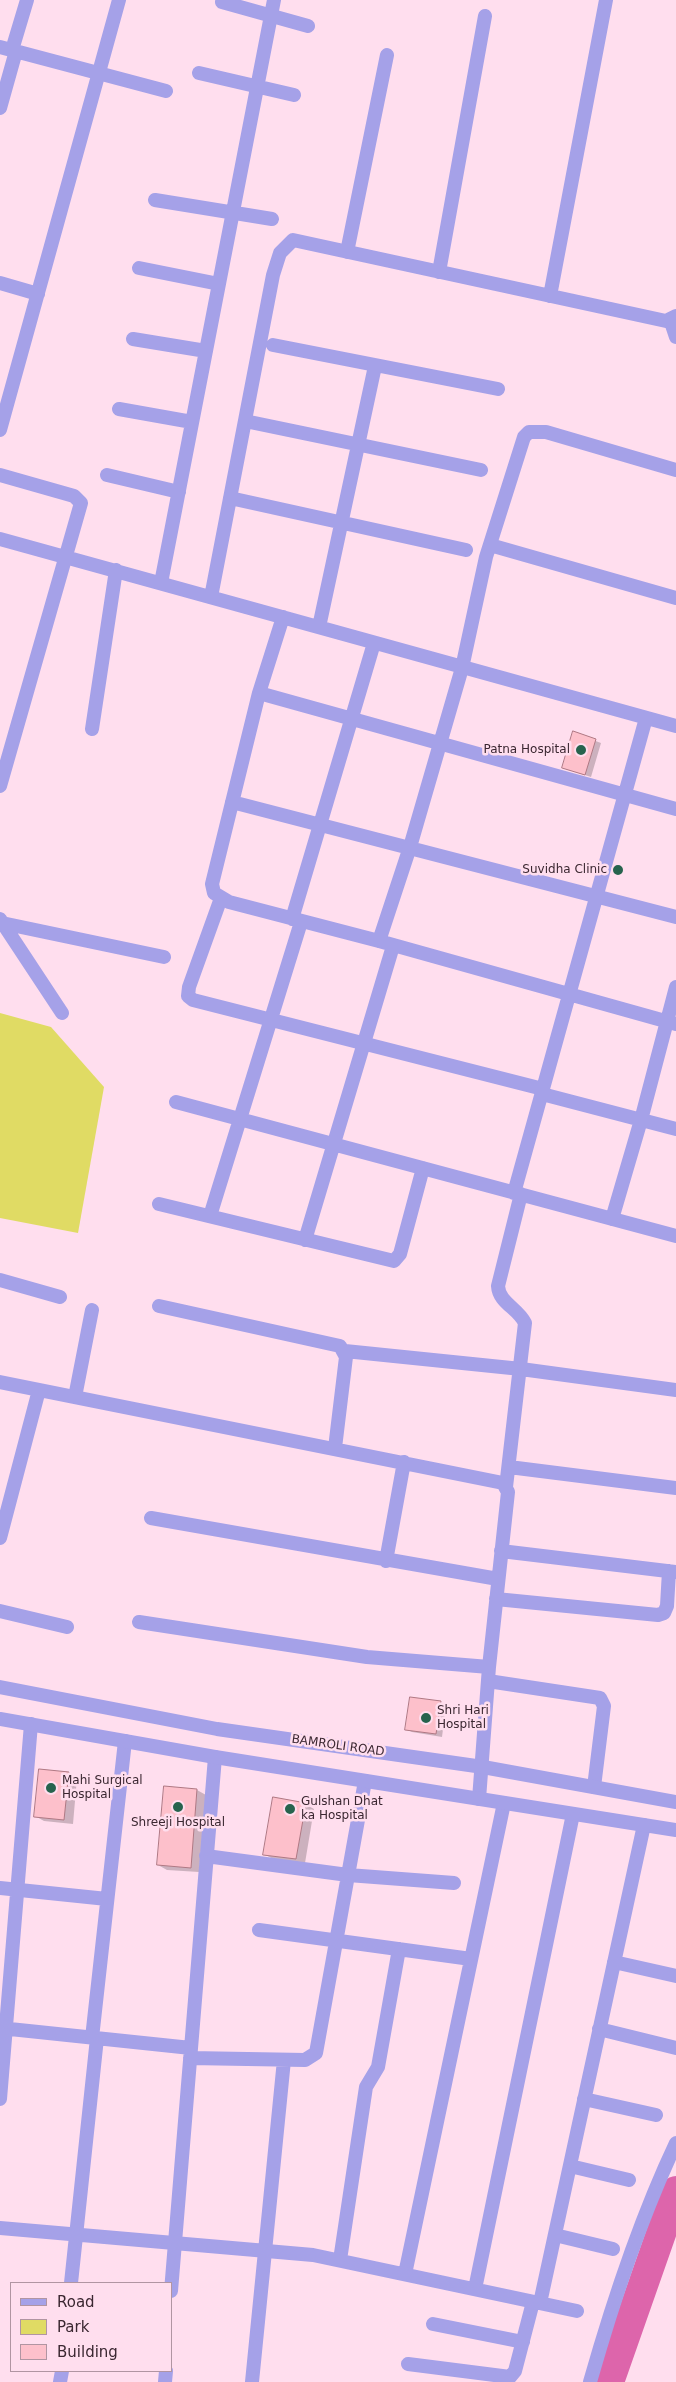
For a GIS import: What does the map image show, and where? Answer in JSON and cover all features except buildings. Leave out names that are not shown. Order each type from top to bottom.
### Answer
[{"type":"street","points":[[0,108],[9,49],[27,0]]},
{"type":"street","points":[[0,430],[119,0]]},
{"type":"street","points":[[161,583],[269,16],[274,0]]},
{"type":"street","points":[[550,296],[606,0]]},
{"type":"street","points":[[222,2],[308,26]]},
{"type":"street","points":[[439,272],[485,16]]},
{"type":"street","points":[[9,49],[166,90]]},
{"type":"street","points":[[346,252],[387,56]]},
{"type":"street","points":[[199,74],[294,94]]},
{"type":"street","points":[[155,200],[272,219]]},
{"type":"street","points":[[211,597],[273,275],[280,252],[293,240],[666,321],[673,318],[676,337]]},
{"type":"street","points":[[139,268],[219,284]]},
{"type":"street","points":[[0,283],[38,294]]},
{"type":"street","points":[[133,339],[206,352]]},
{"type":"street","points":[[273,345],[498,390]]},
{"type":"street","points":[[318,627],[375,366]]},
{"type":"street","points":[[119,409],[192,422]]},
{"type":"street","points":[[245,421],[481,470]]},
{"type":"street","points":[[378,941],[410,847],[462,668],[490,545],[524,437],[529,432],[546,432],[676,470]]},
{"type":"street","points":[[0,475],[79,499],[81,507],[64,556],[0,786]]},
{"type":"street","points":[[107,476],[178,492]]},
{"type":"street","points":[[230,498],[466,550]]},
{"type":"street","points":[[0,539],[676,726]]},
{"type":"street","points":[[490,545],[676,598]]},
{"type":"street","points":[[92,729],[116,570]]},
{"type":"street","points":[[283,617],[259,693],[212,884],[214,893],[221,898],[297,921],[378,941],[672,1023]]},
{"type":"street","points":[[210,1216],[271,1020],[321,824],[350,718],[374,642]]},
{"type":"street","points":[[259,693],[676,809]]},
{"type":"street","points":[[479,1799],[483,1767],[489,1667],[508,1492],[506,1487],[525,1323],[517,1312],[502,1299],[498,1286],[517,1194],[542,1091],[646,718]]},
{"type":"street","points":[[232,802],[596,895],[676,918]]},
{"type":"street","points":[[221,898],[189,987],[188,996],[201,1004],[366,1044],[676,1129]]},
{"type":"street","points":[[1,921],[164,957]]},
{"type":"street","points":[[1,921],[62,1012]]},
{"type":"street","points":[[305,1240],[366,1044],[393,946]]},
{"type":"street","points":[[612,1219],[672,1023],[676,987]]},
{"type":"street","points":[[176,1102],[676,1236]]},
{"type":"street","points":[[159,1204],[394,1261],[400,1254],[423,1168]]},
{"type":"street","points":[[0,1280],[60,1297]]},
{"type":"street","points":[[159,1306],[333,1342],[345,1351],[521,1369],[676,1390]]},
{"type":"street","points":[[75,1397],[92,1310]]},
{"type":"street","points":[[335,1448],[346,1357],[345,1351]]},
{"type":"street","points":[[0,1382],[496,1480],[506,1487]]},
{"type":"street","points":[[0,1538],[3,1514],[38,1390]]},
{"type":"street","points":[[386,1561],[404,1462]]},
{"type":"street","points":[[509,1467],[676,1488]]},
{"type":"street","points":[[151,1518],[386,1561],[498,1579]]},
{"type":"street","points":[[496,1599],[658,1615],[664,1613],[667,1606],[673,1571],[501,1551]]},
{"type":"street","points":[[0,1612],[68,1627]]},
{"type":"street","points":[[139,1622],[367,1657],[489,1667]]},
{"type":"street","points":[[488,1681],[600,1698],[604,1706],[594,1787]]},
{"type":"street","name":"BAMROLI ROAD","points":[[0,1687],[217,1729],[483,1767],[676,1802]]},
{"type":"street","points":[[0,1719],[365,1781],[676,1830]]},
{"type":"street","points":[[0,2100],[3,2028],[18,1890],[32,1724]]},
{"type":"street","points":[[71,2282],[107,1899],[125,1741]]},
{"type":"street","points":[[172,2282],[215,1756]]},
{"type":"street","points":[[3,2028],[94,2038],[190,2053],[284,2060],[305,2060],[316,2053],[365,1781]]},
{"type":"street","points":[[406,2274],[504,1803]]},
{"type":"street","points":[[475,2289],[573,1814]]},
{"type":"street","points":[[408,2364],[510,2377],[515,2371],[554,2235],[644,1825]]},
{"type":"street","points":[[206,1856],[348,1875],[454,1883]]},
{"type":"street","points":[[0,1888],[107,1899]]},
{"type":"street","points":[[259,1930],[471,1959]]},
{"type":"street","points":[[340,2260],[366,2087],[380,2062],[399,1949]]},
{"type":"street","points":[[614,1962],[676,1976]]},
{"type":"street","points":[[599,2029],[676,2048]]},
{"type":"street","points":[[252,2382],[284,2060]]},
{"type":"street","points":[[584,2098],[656,2115]]},
{"type":"street","points":[[590,2382],[640,2227],[676,2143]]},
{"type":"street","points":[[570,2166],[629,2180]]},
{"type":"street","points":[[0,2228],[313,2255],[577,2312]]},
{"type":"street","points":[[554,2235],[613,2249]]},
{"type":"street","points":[[434,2324],[523,2342]]},
{"type":"green space","points":[[0,1013],[51,1027],[104,1087],[78,1233],[0,1218]]},
{"type":"waterway","points":[[609,2382],[676,2191]]},
{"type":"place","name":"Patna Hospital","points":[[581,750]]},
{"type":"place","name":"Suvidha Clinic","points":[[618,870]]},
{"type":"place","name":"Shri Hari Hospital","points":[[426,1718]]},
{"type":"place","name":"Mahi Surgical Hospital","points":[[51,1788]]},
{"type":"place","name":"Shreeji Hospital","points":[[178,1807]]},
{"type":"place","name":"Gulshan Dhat ka Hospital","points":[[290,1809]]}]
